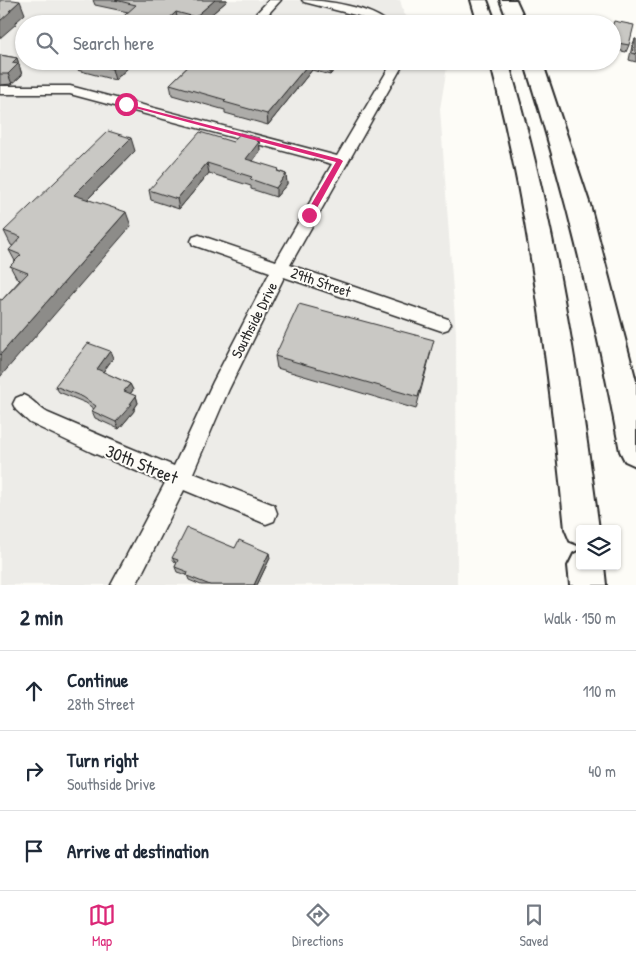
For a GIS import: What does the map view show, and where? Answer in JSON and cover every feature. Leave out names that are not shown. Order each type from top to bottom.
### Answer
[{"type":"highway","points":[[479,0],[484,15]]},
{"type":"highway","points":[[508,0],[514,15]]},
{"type":"highway","points":[[501,70],[532,189],[560,342],[582,525]]},
{"type":"highway","points":[[536,70],[578,206],[616,352],[636,451]]},
{"type":"highway","points":[[586,570],[588,585]]},
{"type":"street","points":[[261,15],[275,0]]},
{"type":"street","points":[[308,0],[364,15]]},
{"type":"street","name":"Southside Drive","points":[[123,585],[179,479],[220,388],[280,268],[394,70]]},
{"type":"street","points":[[0,90],[70,90],[340,161]]},
{"type":"street","name":"29th Street","points":[[199,241],[442,324]]},
{"type":"street","name":"30th Street","points":[[23,404],[37,417],[98,445],[266,513]]},
{"type":"shaded area","points":[[0,0],[400,0],[405,15],[15,15],[15,70],[446,70],[440,109],[456,333],[457,585],[0,585]]},
{"type":"building","points":[[0,0],[20,1],[0,21]]},
{"type":"building","points":[[115,0],[215,0],[197,15],[176,12],[173,15],[125,15],[136,5]]},
{"type":"building","points":[[621,22],[634,25],[629,45],[621,44]]},
{"type":"building","points":[[636,39],[636,54],[632,53]]},
{"type":"building","points":[[0,55],[15,58],[12,63],[15,64],[15,67],[8,74],[0,74]]},
{"type":"building","points":[[185,70],[304,70],[267,114],[170,84]]},
{"type":"building","points":[[108,131],[131,138],[74,195],[126,212],[0,355],[0,299],[2,300],[28,273],[10,266],[21,255],[9,250],[21,237],[4,231]]},
{"type":"building","points":[[200,132],[233,142],[240,133],[259,138],[257,141],[259,142],[246,159],[279,169],[277,171],[286,174],[276,188],[250,179],[252,177],[207,163],[177,199],[149,190]]},
{"type":"building","points":[[299,304],[434,340],[418,397],[275,356]]},
{"type":"building","points":[[88,343],[110,351],[97,369],[130,384],[124,391],[136,396],[130,404],[132,404],[116,422],[92,411],[96,406],[83,397],[55,386]]},
{"type":"building","points":[[187,528],[235,548],[239,540],[269,553],[254,585],[210,585],[187,576],[188,572],[175,567],[178,560],[172,558]]},
{"type":"route","points":[[126,104],[340,161],[309,215]]}]
